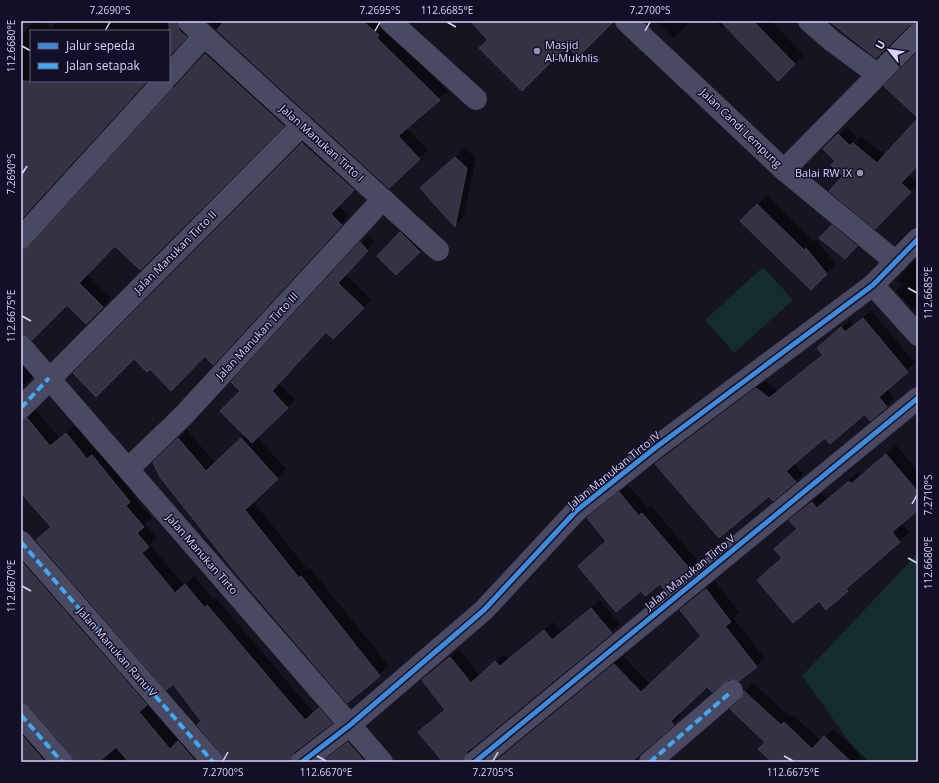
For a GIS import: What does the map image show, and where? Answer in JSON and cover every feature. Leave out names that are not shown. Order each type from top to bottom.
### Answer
[{"type":"street","name":"Jalan Manukan Tirto I","points":[[188,21],[438,250]]},
{"type":"street","points":[[390,21],[476,99]]},
{"type":"street","name":"Jalan Candi Lempung","points":[[626,21],[784,170],[896,262]]},
{"type":"street","points":[[809,21],[832,41],[878,75]]},
{"type":"street","points":[[784,170],[918,34]]},
{"type":"street","points":[[170,74],[204,36]]},
{"type":"street","points":[[21,238],[163,82]]},
{"type":"street","name":"Jalan Manukan Tirto II","points":[[21,408],[49,378],[302,125]]},
{"type":"street","name":"Jalan Manukan Tirto III","points":[[128,469],[183,416],[383,199]]},
{"type":"street","name":"Jalan Manukan Tirto IV","points":[[302,762],[350,725],[484,610],[576,512],[655,448],[873,285],[918,238]]},
{"type":"street","points":[[873,285],[918,335]]},
{"type":"street","name":"Jalan Manukan Tirto","points":[[21,346],[382,762]]},
{"type":"street","name":"Jalan Manukan Tirto V","points":[[475,762],[918,398]]},
{"type":"street","name":"Jalan Manukan Ranu V","points":[[21,542],[213,762]]},
{"type":"street","points":[[650,762],[732,691]]},
{"type":"street","points":[[21,715],[62,762]]},
{"type":"green space","points":[[763,267],[793,300],[734,353],[705,320]]},
{"type":"green space","points":[[918,553],[918,762],[864,762],[802,676]]},
{"type":"building","points":[[169,21],[175,21],[179,30],[187,37],[170,55],[170,30]]},
{"type":"building","points":[[224,21],[362,21],[379,35],[377,38],[440,100],[398,136],[420,159],[389,188],[217,30]]},
{"type":"building","name":"Masjid Al-Mukhlis","points":[[470,21],[614,21],[578,57],[567,46],[522,91],[479,48],[488,40]]},
{"type":"building","points":[[720,21],[753,21],[795,64],[778,81]]},
{"type":"building","points":[[829,21],[918,22],[909,25],[876,58]]},
{"type":"building","points":[[918,52],[918,118],[884,86]]},
{"type":"building","points":[[205,54],[284,126],[140,270],[115,246],[79,283],[103,307],[86,324],[67,305],[32,340],[25,334],[21,334],[21,250],[30,246]]},
{"type":"building","points":[[21,81],[146,82],[21,219]]},
{"type":"building","points":[[918,118],[918,165],[901,183],[911,192],[875,229],[829,191],[843,176],[831,165],[835,161],[823,149],[838,134],[850,146],[853,143],[877,163]]},
{"type":"building","points":[[302,143],[354,190],[331,214],[342,225],[213,365],[205,356],[171,391],[150,369],[147,372],[134,359],[96,397],[73,373]]},
{"type":"building","points":[[455,157],[467,168],[455,227],[420,188]]},
{"type":"building","points":[[757,204],[804,250],[806,248],[827,274],[811,290],[740,221]]},
{"type":"building","points":[[832,225],[857,246],[845,259],[819,238]]},
{"type":"building","points":[[400,232],[420,252],[396,275],[377,256]]},
{"type":"building","points":[[360,242],[368,251],[338,283],[364,308],[333,339],[326,332],[272,391],[288,408],[252,443],[220,411],[240,391],[231,382]]},
{"type":"building","points":[[863,318],[908,372],[879,397],[887,407],[870,421],[865,414],[830,444],[825,438],[786,471],[796,482],[773,501],[769,496],[719,538],[655,464],[756,388],[769,398],[823,355],[817,348],[841,327],[845,332]]},
{"type":"building","points":[[27,418],[50,446],[66,433],[87,459],[92,455],[130,502],[126,506],[144,527],[137,533],[149,547],[142,553],[175,593],[185,584],[205,608],[207,605],[305,720],[319,708],[332,723],[294,752],[290,762],[225,762],[222,754],[197,725],[201,721],[173,684],[166,690],[36,540],[51,527],[21,493],[21,420]]},
{"type":"building","points":[[178,438],[206,471],[241,438],[278,479],[245,510],[299,578],[301,576],[380,676],[347,703],[236,573],[160,477],[153,462]]},
{"type":"building","points":[[886,454],[918,492],[918,510],[892,532],[900,542],[846,589],[848,591],[826,610],[819,601],[793,623],[757,580],[782,558],[774,549],[797,529],[789,520],[812,502],[817,508],[849,481],[851,484]]},
{"type":"building","points":[[619,492],[639,516],[642,513],[690,569],[665,590],[660,584],[645,596],[641,591],[616,612],[578,566],[606,541],[587,518]]},
{"type":"building","points":[[21,561],[147,705],[139,712],[170,749],[178,741],[196,762],[129,762],[116,747],[99,762],[74,762],[71,754],[30,707],[21,703]]},
{"type":"building","points":[[706,589],[731,622],[725,626],[757,667],[739,681],[729,679],[712,692],[707,687],[671,721],[674,725],[631,762],[495,762],[614,664],[641,692],[701,636],[680,610]]},
{"type":"building","points":[[591,608],[612,633],[467,752],[463,762],[443,762],[418,732],[445,710],[422,680],[450,657],[471,683],[495,661],[500,666],[544,630],[552,640]]},
{"type":"building","points":[[744,691],[781,725],[784,722],[812,749],[824,736],[851,762],[772,762],[758,749],[765,742],[730,709],[740,700]]},
{"type":"building","points":[[21,734],[45,762],[21,762]]},
{"type":"building","points":[[348,742],[365,762],[322,762]]},
{"type":"marked path","points":[[21,408],[49,378]]},
{"type":"marked path","points":[[21,542],[213,762]]},
{"type":"marked path","points":[[650,762],[732,691]]},
{"type":"marked path","points":[[21,715],[62,762]]},
{"type":"cycle path","points":[[302,762],[350,725],[484,610],[576,511],[655,448],[873,285],[918,239]]},
{"type":"cycle path","points":[[475,762],[918,398]]},
{"type":"place","name":"Masjid Al-Mukhlis","points":[[537,51]]},
{"type":"place","name":"Balai RW IX","points":[[860,173]]}]
